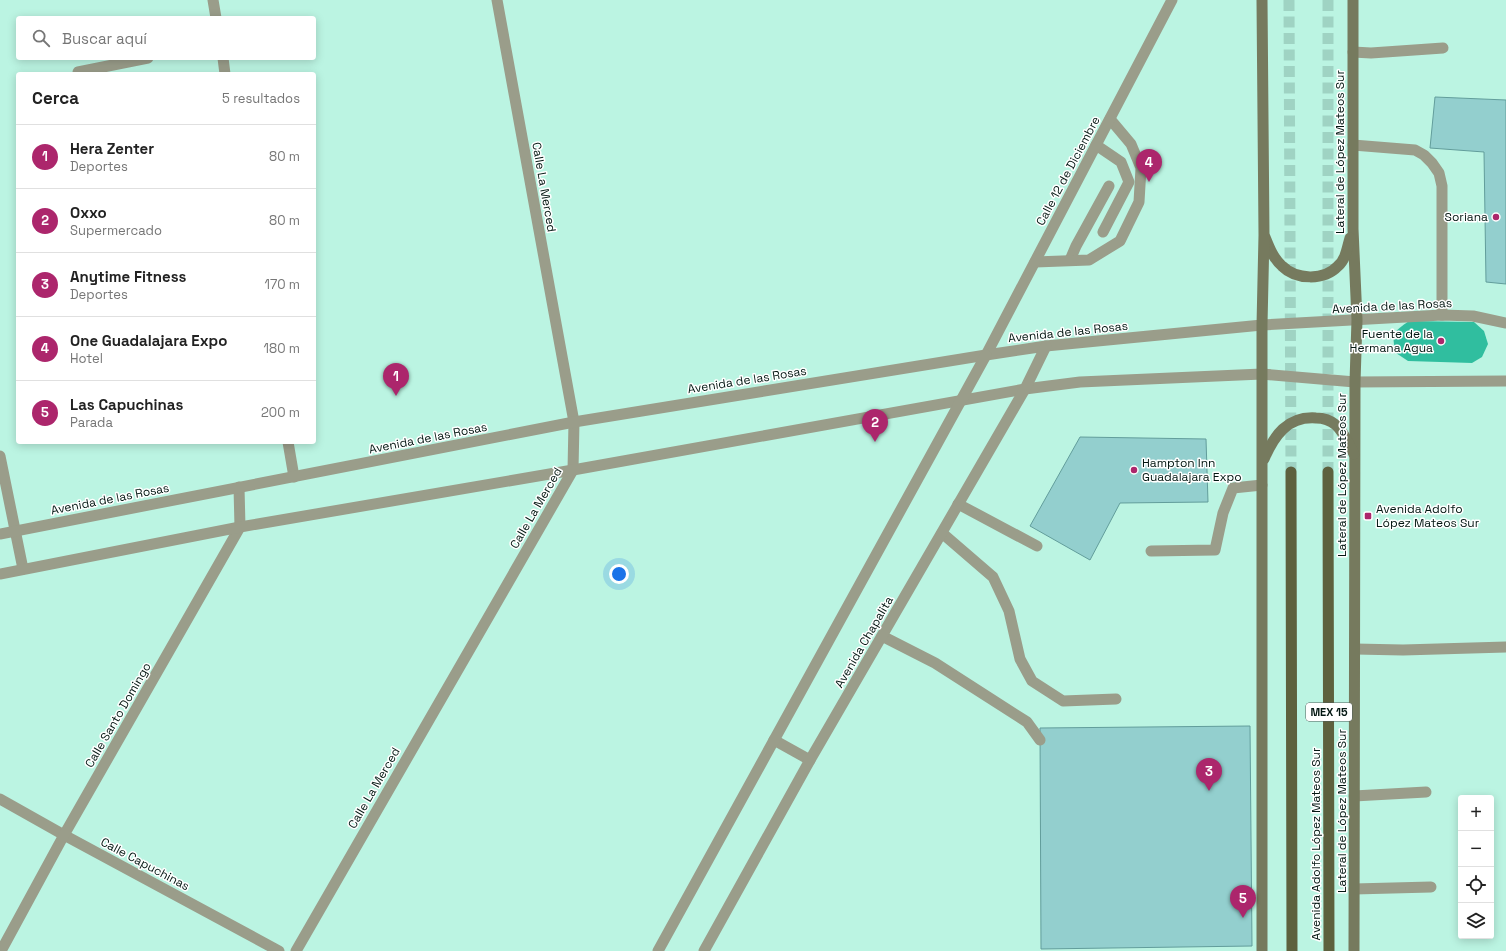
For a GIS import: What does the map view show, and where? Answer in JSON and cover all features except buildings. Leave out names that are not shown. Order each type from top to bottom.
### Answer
[{"type":"main road","points":[[1262,0],[1264,235],[1262,325],[1262,951]]},
{"type":"main road","name":"Lateral de López Mateos Sur","points":[[1353,0],[1353,228],[1357,320],[1355,382],[1354,951]]},
{"type":"main road","points":[[1264,235],[1273,256],[1282,267],[1295,275],[1310,277],[1325,275],[1338,267],[1345,257],[1353,228]]},
{"type":"main road","points":[[1262,463],[1271,444],[1283,429],[1296,420],[1308,417],[1323,418],[1336,425],[1355,456]]},
{"type":"main road","name":"Avenida Adolfo López Mateos Sur","points":[[1290,472],[1292,951]]},
{"type":"main road","name":"Avenida Adolfo López Mateos Sur","points":[[1328,472],[1329,951]]},
{"type":"street","points":[[212,0],[216,16]]},
{"type":"street","name":"Calle La Merced","points":[[296,951],[573,470],[574,422],[497,0]]},
{"type":"street","name":"Calle 12 de Diciembre","points":[[986,355],[1172,0]]},
{"type":"street","points":[[1353,52],[1443,48]]},
{"type":"street","points":[[78,72],[138,60]]},
{"type":"street","points":[[222,60],[225,72]]},
{"type":"street","points":[[1035,262],[1089,260],[1120,241],[1139,202],[1141,168],[1131,144],[1110,119]]},
{"type":"street","points":[[1096,145],[1121,162],[1129,182],[1103,232]]},
{"type":"street","points":[[1353,145],[1415,150],[1428,159],[1439,174],[1442,186],[1442,315]]},
{"type":"street","points":[[1070,260],[1076,246],[1109,186]]},
{"type":"street","name":"Avenida de las Rosas","points":[[0,534],[574,422],[1046,346],[1262,325],[1442,315],[1473,316],[1506,323]]},
{"type":"street","name":"Avenida Chapalita","points":[[704,951],[810,760],[1025,388],[1046,346]]},
{"type":"street","points":[[658,951],[986,355]]},
{"type":"street","points":[[0,574],[240,527],[573,470],[1025,388],[1080,382],[1262,374],[1355,382],[1506,381]]},
{"type":"street","points":[[288,444],[294,477]]},
{"type":"street","points":[[0,456],[14,531],[23,569]]},
{"type":"street","points":[[1151,551],[1215,550],[1223,513],[1233,488],[1262,485]]},
{"type":"street","points":[[239,487],[240,527]]},
{"type":"street","points":[[958,504],[1037,546]]},
{"type":"street","name":"Calle Santo Domingo","points":[[1,951],[64,835],[240,527]]},
{"type":"street","points":[[942,533],[992,577],[1009,610],[1020,659],[1032,681],[1063,701],[1116,699]]},
{"type":"street","points":[[882,636],[935,663],[1027,722],[1040,740]]},
{"type":"street","points":[[1355,649],[1506,647]]},
{"type":"street","points":[[774,740],[810,760]]},
{"type":"street","points":[[1354,796],[1426,792]]},
{"type":"street","name":"Calle Capuchinas","points":[[0,798],[64,835],[279,951]]},
{"type":"street","points":[[1354,889],[1431,887]]},
{"type":"shaded area","points":[[1409,321],[1474,322],[1484,331],[1488,344],[1482,357],[1472,363],[1408,361],[1396,353],[1394,337],[1397,331]]},
{"type":"tunnel","points":[[1289,0],[1291,472]]},
{"type":"tunnel","points":[[1328,0],[1328,472]]},
{"type":"place","name":"One Guadalajara Expo","points":[[1149,182]]},
{"type":"place","name":"Soriana","points":[[1496,217]]},
{"type":"place","name":"Fuente de la Hermana Agua","points":[[1441,341]]},
{"type":"place","name":"Hera Zenter","points":[[396,396]]},
{"type":"place","name":"Oxxo","points":[[875,442]]},
{"type":"place","name":"Hampton Inn Guadalajara Expo","points":[[1134,470]]},
{"type":"place","name":"Avenida Adolfo López Mateos Sur","points":[[1368,516]]},
{"type":"place","name":"Anytime Fitness","points":[[1209,791]]},
{"type":"place","name":"Las Capuchinas","points":[[1243,918]]}]
